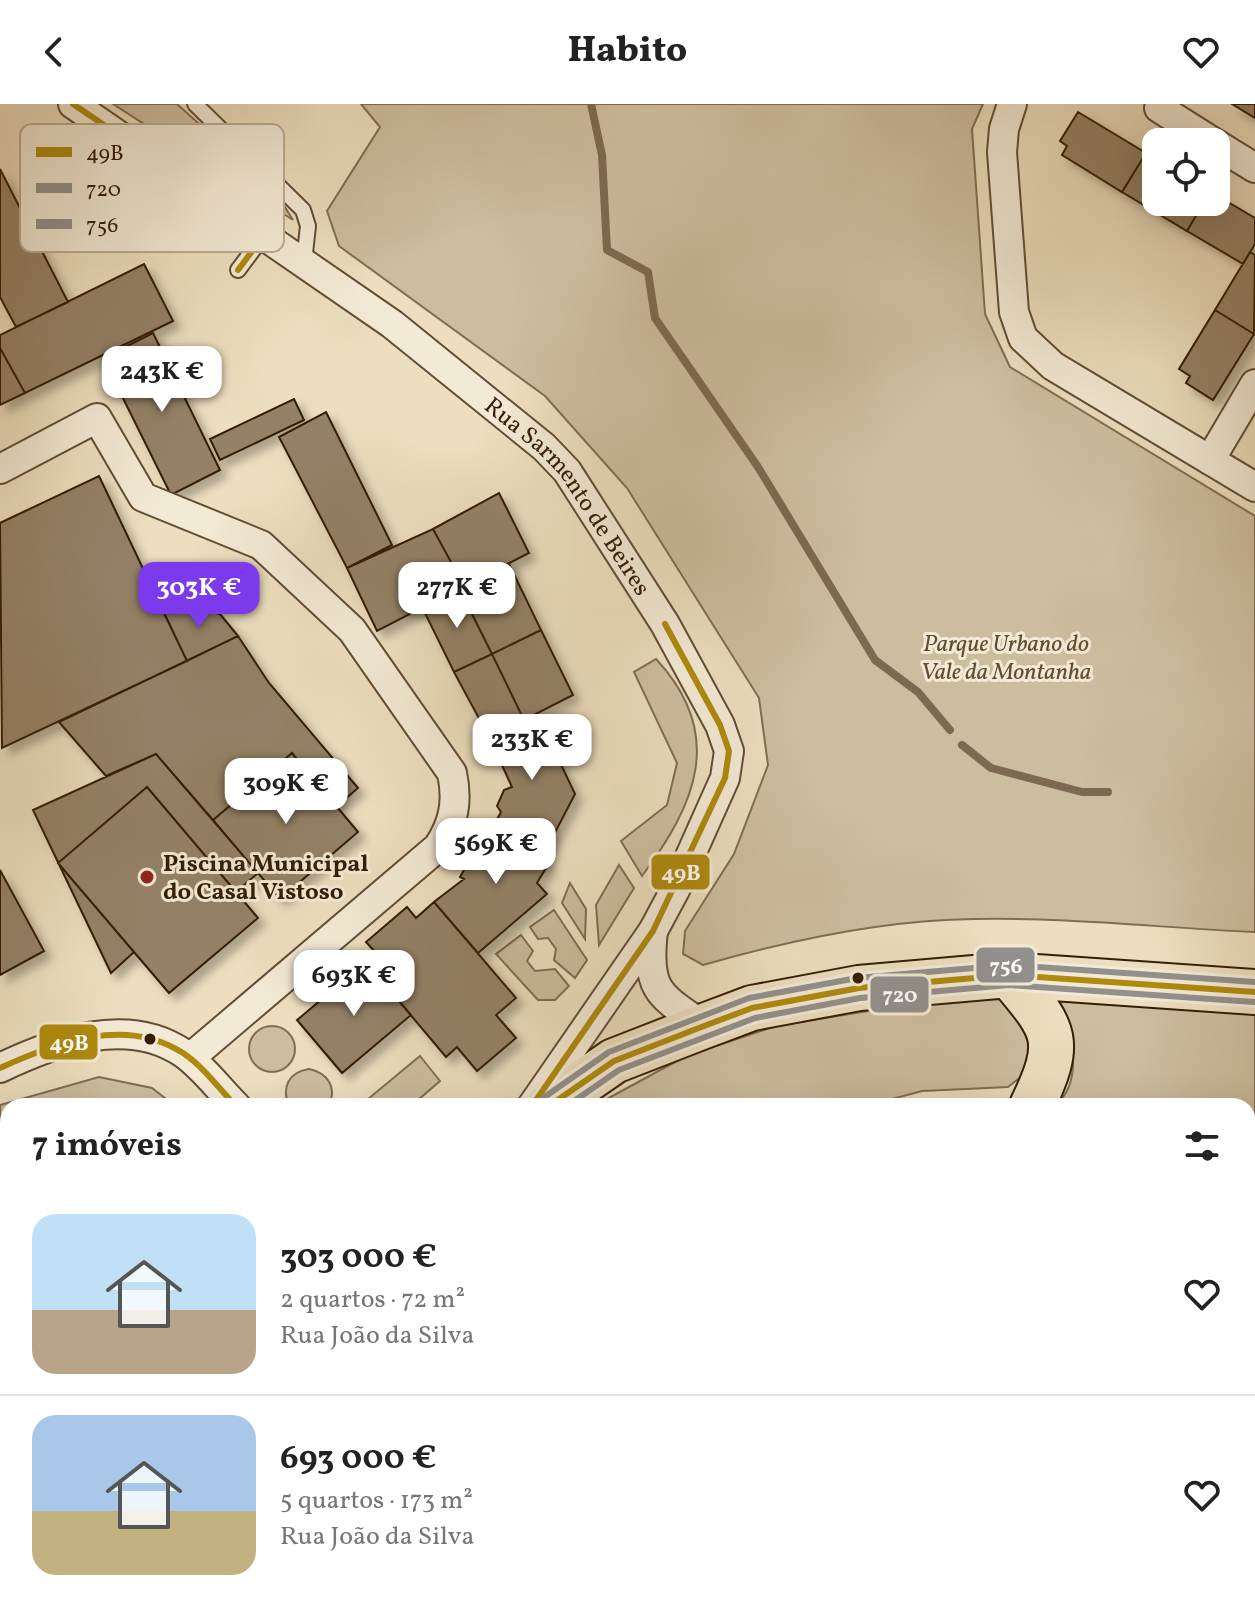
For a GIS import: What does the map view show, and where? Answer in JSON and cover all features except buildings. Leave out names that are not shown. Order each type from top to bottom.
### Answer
[{"type":"main road","points":[[1009,975],[1047,1022],[1051,1066],[1036,1098]]},
{"type":"main road","points":[[561,1098],[614,1061],[752,1008],[859,988],[1009,975],[1255,992]]},
{"type":"street","name":"Rua Sarmento de Beires","points":[[73,104],[103,124]]},
{"type":"street","points":[[1012,104],[1004,129],[1002,152],[1014,312],[1023,338],[1053,366],[1255,487]]},
{"type":"street","points":[[1159,108],[1190,128]]},
{"type":"street","points":[[1230,153],[1255,168]]},
{"type":"street","name":"Rua Sarmento de Beires","points":[[284,248],[444,363],[516,421],[567,471],[665,624],[720,725],[729,751],[725,778],[653,931],[538,1098]]},
{"type":"street","points":[[1210,460],[1255,384]]},
{"type":"street","points":[[0,469],[97,418],[143,497],[261,545],[352,630],[452,773],[456,793],[453,816],[438,847],[190,1058]]},
{"type":"street","name":"Rua Sarmento de Beires","points":[[653,931],[651,969],[656,986],[668,1003],[704,1026]]},
{"type":"street","points":[[0,1068],[68,1039],[104,1036],[147,1039],[167,1045],[190,1058],[228,1098]]},
{"type":"lane","points":[[195,104],[215,124]]},
{"type":"lane","points":[[284,191],[303,210],[308,226],[304,262]]},
{"type":"lane","points":[[238,270],[252,252]]},
{"type":"green space","points":[[113,104],[177,104],[199,124],[144,124]]},
{"type":"green space","name":"Parque Urbano do Vale da Montanha","points":[[361,104],[983,104],[972,129],[985,314],[1010,367],[1255,516],[1255,932],[1044,920],[940,920],[837,933],[703,965],[683,954],[685,931],[734,854],[768,765],[759,698],[627,488],[545,396],[339,246],[327,211],[380,127]]},
{"type":"green space","points":[[656,659],[678,687],[691,714],[697,742],[696,769],[677,822],[642,876],[621,841],[667,805],[677,763],[634,672]]},
{"type":"green space","points":[[619,865],[634,888],[599,945],[596,905]]},
{"type":"green space","points":[[570,883],[586,909],[585,939],[562,903]]},
{"type":"green space","points":[[554,910],[587,960],[575,978],[554,960],[556,949],[548,938],[538,939],[530,927]]},
{"type":"green space","points":[[521,935],[533,951],[527,961],[535,971],[555,969],[569,986],[555,1000],[538,1000],[496,954]]},
{"type":"green space","points":[[1056,991],[1255,1009],[1255,1098],[1062,1098],[1071,1081],[1073,1066],[1066,1019]]},
{"type":"green space","points":[[985,992],[1002,998],[1034,1042],[1025,1074],[1008,1087],[922,1091],[896,1098],[609,1098],[686,1056],[776,1026]]},
{"type":"green space","points":[[272,1026],[289,1032],[295,1049],[289,1066],[272,1072],[255,1066],[249,1049],[255,1032]]},
{"type":"green space","points":[[420,1056],[440,1081],[420,1098],[369,1098]]},
{"type":"green space","points":[[302,1071],[316,1071],[326,1078],[331,1087],[331,1098],[287,1098],[288,1082]]},
{"type":"green space","points":[[99,1077],[152,1088],[165,1098],[25,1098]]},
{"type":"waterway","points":[[591,104],[602,155],[607,250],[648,272],[655,318],[758,467],[875,660],[918,692],[950,730]]},
{"type":"waterway","points":[[962,745],[991,768],[1082,792],[1108,792]]},
{"type":"transit line","name":"49B","points":[[73,104],[103,124]]},
{"type":"transit line","name":"49B","points":[[238,270],[252,252]]},
{"type":"transit line","name":"49B","points":[[537,1098],[653,931],[725,778],[729,751],[720,725],[665,624]]},
{"type":"transit line","name":"756","points":[[543,1098],[609,1052],[749,998],[857,978],[1009,965],[1255,982]]},
{"type":"transit line","name":"49B","points":[[561,1098],[614,1061],[752,1008],[859,988],[1009,975],[1255,992]]},
{"type":"transit line","name":"720","points":[[579,1098],[619,1070],[755,1018],[860,998],[1009,985],[1254,1002]]},
{"type":"transit line","name":"49B","points":[[0,1068],[68,1042],[115,1035],[138,1036],[161,1042],[183,1053],[205,1071],[229,1098]]},
{"type":"place","name":"Piscina Municipal do Casal Vistoso","points":[[147,877]]}]
